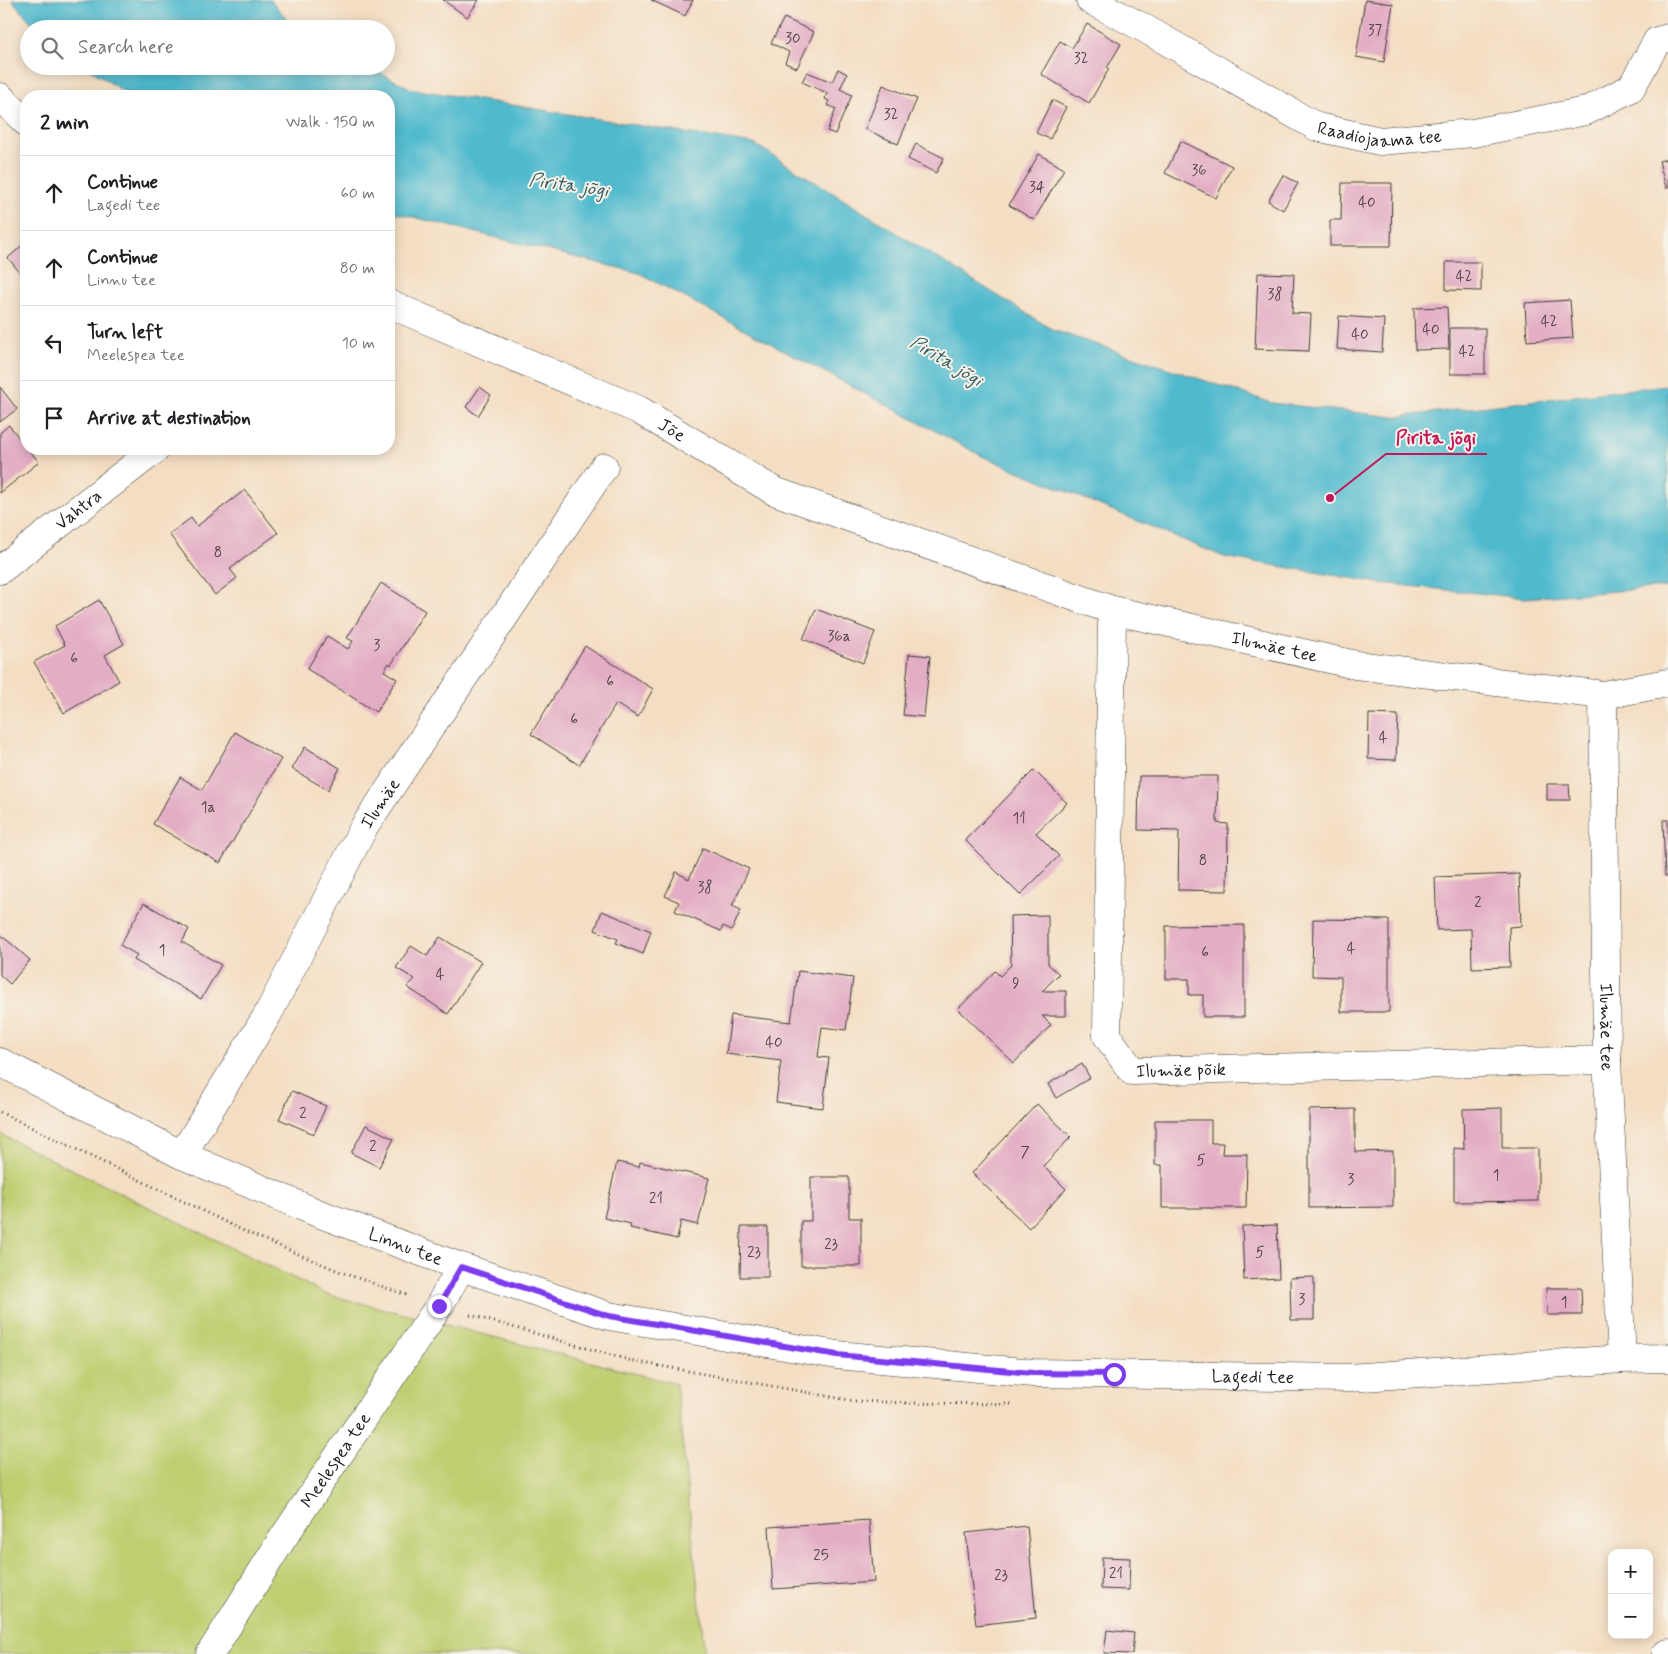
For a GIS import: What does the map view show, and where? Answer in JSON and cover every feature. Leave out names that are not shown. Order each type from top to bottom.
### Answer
[{"type":"street","name":"Raadiojaama tee","points":[[1090,0],[1317,127],[1380,141],[1473,134],[1586,111],[1631,88],[1657,41],[1668,38]]},
{"type":"street","points":[[0,96],[20,116]]},
{"type":"street","name":"Jõe","points":[[395,307],[639,410],[774,491],[956,554]]},
{"type":"street","name":"Vahtra","points":[[0,570],[148,455]]},
{"type":"street","name":"Ilumäe","points":[[182,1155],[268,1014],[364,827],[604,467]]},
{"type":"street","name":"Ilumäe tee","points":[[956,554],[1112,610],[1356,665],[1603,695],[1668,683]]},
{"type":"street","name":"Ilumäe põik","points":[[1112,610],[1107,1036],[1132,1071],[1607,1060]]},
{"type":"street","name":"Ilumäe tee","points":[[1603,695],[1607,1060],[1622,1359]]},
{"type":"street","name":"Linnu tee","points":[[0,1062],[182,1155],[315,1212],[461,1267],[609,1316],[837,1355]]},
{"type":"street","name":"Meelespea tee","points":[[210,1654],[281,1540],[439,1306],[461,1267]]},
{"type":"street","name":"Lagedi tee","points":[[837,1355],[1033,1373],[1348,1378],[1622,1359],[1668,1358]]},
{"type":"green space","points":[[0,1134],[326,1294],[676,1384],[705,1654],[0,1654]]},
{"type":"water","points":[[12,0],[271,0],[288,20],[29,20]]},
{"type":"water","points":[[98,75],[384,75],[412,89],[754,144],[1053,330],[1272,403],[1395,417],[1668,385],[1668,587],[1525,598],[1380,583],[1224,557],[982,456],[639,273],[395,212],[395,90],[121,90]]},
{"type":"building","points":[[443,0],[479,0],[467,17]]},
{"type":"building","points":[[651,0],[693,0],[685,16]]},
{"type":"building","points":[[1365,0],[1393,4],[1384,62],[1356,57]]},
{"type":"building","points":[[784,18],[814,32],[797,68],[785,63],[789,52],[771,43]]},
{"type":"building","points":[[1087,24],[1121,44],[1089,103],[1041,74],[1060,41],[1072,48]]},
{"type":"building","points":[[838,69],[847,74],[840,89],[852,95],[835,134],[827,131],[836,109],[827,105],[829,101],[825,99],[827,93],[802,82],[807,72],[832,82]]},
{"type":"building","points":[[883,85],[917,99],[898,144],[865,129]]},
{"type":"building","points":[[1052,100],[1066,107],[1050,139],[1036,133]]},
{"type":"building","points":[[1181,141],[1232,166],[1216,198],[1165,173]]},
{"type":"building","points":[[916,144],[944,158],[936,173],[908,159]]},
{"type":"building","points":[[1039,154],[1064,169],[1034,220],[1009,205]]},
{"type":"building","points":[[1668,159],[1668,188],[1666,188],[1659,161]]},
{"type":"building","points":[[1283,175],[1298,183],[1283,210],[1268,201]]},
{"type":"building","points":[[1342,183],[1392,183],[1391,246],[1330,246],[1330,220],[1341,220]]},
{"type":"building","points":[[20,247],[20,273],[8,258]]},
{"type":"building","points":[[1446,262],[1481,262],[1481,291],[1446,290]]},
{"type":"building","points":[[1258,273],[1294,274],[1292,313],[1311,314],[1309,351],[1255,349]]},
{"type":"building","points":[[1570,300],[1573,338],[1527,341],[1525,303]]},
{"type":"building","points":[[1447,307],[1449,349],[1415,350],[1414,308]]},
{"type":"building","points":[[1339,316],[1384,319],[1382,352],[1337,349]]},
{"type":"building","points":[[1450,328],[1485,328],[1485,374],[1450,374]]},
{"type":"building","points":[[0,387],[17,409],[0,422]]},
{"type":"building","points":[[480,387],[491,395],[478,416],[466,407]]},
{"type":"building","points":[[9,425],[20,439],[20,455],[33,455],[39,462],[0,493],[0,433]]},
{"type":"building","points":[[245,490],[278,533],[230,569],[237,578],[215,595],[169,534],[191,518],[197,526]]},
{"type":"building","points":[[381,583],[425,611],[391,665],[389,663],[384,671],[397,679],[376,712],[307,669],[327,636],[348,649],[353,641],[347,638]]},
{"type":"building","points":[[99,600],[124,644],[105,655],[119,681],[64,713],[34,662],[65,645],[55,626]]},
{"type":"building","points":[[816,609],[875,632],[863,663],[803,639]]},
{"type":"building","points":[[585,646],[653,689],[638,717],[616,704],[579,765],[531,734]]},
{"type":"building","points":[[909,654],[930,656],[924,717],[903,715]]},
{"type":"building","points":[[1369,714],[1398,715],[1396,760],[1368,759]]},
{"type":"building","points":[[235,732],[281,759],[220,863],[153,824],[180,777],[202,790]]},
{"type":"building","points":[[305,747],[340,768],[328,790],[292,769]]},
{"type":"building","points":[[1034,770],[1067,803],[1036,833],[1059,856],[1020,895],[965,840]]},
{"type":"building","points":[[1139,776],[1218,776],[1217,823],[1228,824],[1227,891],[1178,890],[1179,831],[1138,830]]},
{"type":"building","points":[[1547,784],[1569,784],[1570,800],[1547,800]]},
{"type":"building","points":[[1663,820],[1668,820],[1668,876],[1665,876]]},
{"type":"building","points":[[703,848],[749,869],[732,906],[741,910],[732,930],[723,926],[721,931],[675,911],[679,902],[665,896],[676,872],[689,879]]},
{"type":"building","points":[[1519,874],[1521,926],[1509,927],[1510,967],[1472,968],[1471,929],[1437,930],[1435,877]]},
{"type":"building","points":[[144,903],[189,929],[182,942],[221,965],[201,999],[134,960],[137,955],[120,945]]},
{"type":"building","points":[[602,911],[651,931],[643,954],[616,943],[618,939],[595,930]]},
{"type":"building","points":[[1048,915],[1048,964],[1059,974],[1042,991],[1066,991],[1066,1016],[1042,1016],[1051,1025],[1014,1063],[958,1009],[995,971],[1000,976],[1011,965],[1010,916]]},
{"type":"building","points":[[1313,919],[1389,920],[1389,1012],[1341,1012],[1341,977],[1312,976]]},
{"type":"building","points":[[1244,925],[1244,1017],[1203,1017],[1203,995],[1189,995],[1189,979],[1166,979],[1166,926]]},
{"type":"building","points":[[0,934],[30,960],[10,984],[0,975]]},
{"type":"building","points":[[440,937],[481,962],[448,1014],[407,987],[415,979],[396,968],[411,946],[427,956]]},
{"type":"building","points":[[798,971],[853,978],[846,1030],[822,1027],[818,1057],[829,1058],[823,1108],[776,1102],[781,1061],[726,1054],[731,1015],[791,1022]]},
{"type":"building","points":[[1082,1064],[1090,1078],[1056,1098],[1048,1084]]},
{"type":"building","points":[[292,1091],[326,1106],[314,1134],[279,1119]]},
{"type":"building","points":[[1037,1104],[1071,1137],[1043,1166],[1066,1189],[1029,1228],[972,1173]]},
{"type":"building","points":[[1502,1108],[1502,1148],[1538,1148],[1538,1201],[1454,1202],[1454,1148],[1464,1149],[1463,1109]]},
{"type":"building","points":[[1355,1109],[1355,1152],[1393,1151],[1393,1207],[1309,1208],[1309,1110]]},
{"type":"building","points":[[1155,1120],[1211,1120],[1211,1143],[1223,1143],[1222,1154],[1247,1154],[1246,1208],[1162,1208],[1162,1165],[1155,1165]]},
{"type":"building","points":[[366,1125],[394,1139],[379,1167],[351,1153]]},
{"type":"building","points":[[617,1162],[639,1167],[640,1162],[709,1178],[698,1225],[681,1221],[677,1239],[630,1228],[631,1224],[604,1218]]},
{"type":"building","points":[[811,1177],[849,1177],[849,1218],[861,1218],[861,1266],[801,1266],[801,1221],[811,1221]]},
{"type":"building","points":[[1277,1225],[1279,1278],[1244,1280],[1242,1226]]},
{"type":"building","points":[[741,1227],[768,1227],[768,1277],[740,1277]]},
{"type":"building","points":[[1314,1277],[1314,1320],[1291,1320],[1290,1278]]},
{"type":"building","points":[[1546,1288],[1581,1288],[1582,1315],[1547,1315]]},
{"type":"building","points":[[869,1520],[874,1582],[773,1589],[769,1527]]},
{"type":"building","points":[[1027,1526],[1036,1618],[976,1625],[966,1533]]},
{"type":"building","points":[[1102,1557],[1130,1558],[1129,1590],[1101,1589]]},
{"type":"building","points":[[1107,1630],[1134,1633],[1132,1654],[1104,1653]]},
{"type":"place","name":"Pirita jõgi","points":[[1330,498]]},
{"type":"route","points":[[439,1306],[461,1267],[609,1316],[837,1355],[1033,1373],[1114,1374]]}]
